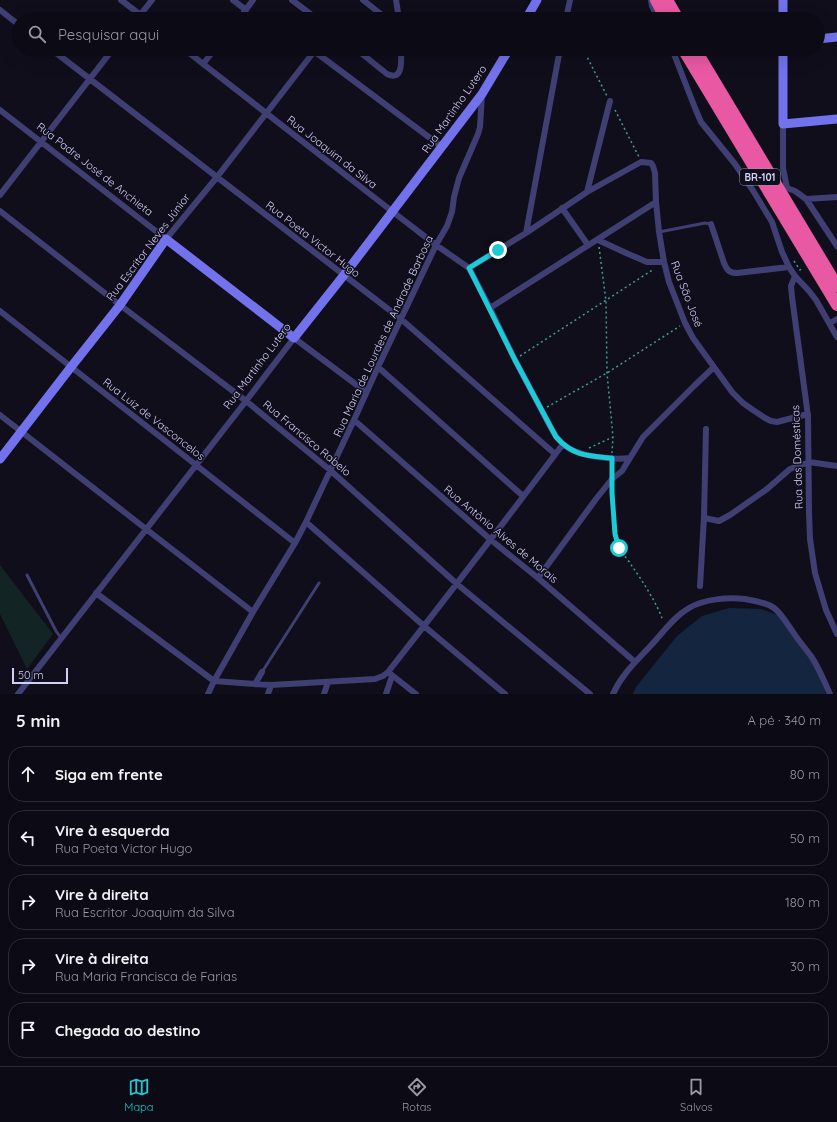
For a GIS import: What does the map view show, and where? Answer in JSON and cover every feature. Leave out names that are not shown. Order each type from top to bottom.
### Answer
[{"type":"highway","points":[[656,0],[662,12]]},
{"type":"highway","points":[[667,0],[674,12]]},
{"type":"highway","name":"BR-101","points":[[687,56],[837,305]]},
{"type":"highway","name":"BR-101","points":[[699,56],[783,190],[837,286]]},
{"type":"street","points":[[121,0],[134,12]]},
{"type":"street","points":[[143,12],[152,0]]},
{"type":"street","points":[[233,0],[246,10],[254,0]]},
{"type":"street","points":[[292,0],[308,12]]},
{"type":"street","points":[[363,0],[378,12]]},
{"type":"street","points":[[396,0],[398,12]]},
{"type":"street","points":[[530,12],[536,0]]},
{"type":"street","points":[[567,12],[570,0]]},
{"type":"street","points":[[651,0],[655,12]]},
{"type":"street","points":[[783,12],[784,0]]},
{"type":"street","points":[[0,10],[12,19]]},
{"type":"street","points":[[825,38],[837,37]]},
{"type":"street","name":"Rua Poeta Victor Hugo","points":[[60,56],[401,319],[556,454]]},
{"type":"street","points":[[0,195],[107,56]]},
{"type":"street","name":"Rua Joaquim da Silva","points":[[193,56],[393,212],[469,268]]},
{"type":"street","points":[[203,64],[209,56]]},
{"type":"street","name":"Rua Escritor Neves Júnior","points":[[0,459],[70,367],[120,305],[166,239],[217,177],[310,56]]},
{"type":"street","points":[[323,56],[442,147]]},
{"type":"street","points":[[365,56],[387,74],[392,76],[396,76],[398,73],[401,63],[401,56]]},
{"type":"street","name":"Rua Martinho Lutero","points":[[18,694],[393,212],[482,94],[505,56]]},
{"type":"street","points":[[526,233],[559,56]]},
{"type":"street","points":[[675,56],[701,122],[735,164],[763,206],[772,222],[782,252],[789,267],[816,300],[837,337]]},
{"type":"street","points":[[783,56],[783,190],[795,191],[806,199],[837,246]]},
{"type":"street","name":"Rua Maria de Lourdes de Andrade Barbosa","points":[[208,694],[253,612],[306,522],[366,392],[446,226],[452,212],[459,178],[480,127],[482,94]]},
{"type":"street","points":[[610,101],[587,192],[526,233],[469,268],[515,360],[556,437],[563,444],[578,454],[612,458],[630,458]]},
{"type":"street","name":"Rua Padre José de Anchieta","points":[[0,110],[366,392]]},
{"type":"street","points":[[783,124],[837,119]]},
{"type":"street","name":"Rua São José","points":[[587,192],[641,162],[651,163],[654,168],[659,232],[664,262],[669,282],[685,323],[693,338],[732,392],[743,403],[765,418],[777,422],[808,414]]},
{"type":"street","points":[[806,199],[837,197]]},
{"type":"street","points":[[490,308],[656,202]]},
{"type":"street","points":[[562,208],[588,245]]},
{"type":"street","name":"Rua Francisco Rabelo","points":[[0,211],[246,401],[330,470],[457,584],[590,694]]},
{"type":"street","points":[[711,224],[724,263],[730,272],[737,273],[789,267]]},
{"type":"street","points":[[598,240],[647,262],[664,262]]},
{"type":"street","name":"Rua das Domésticas","points":[[795,276],[792,286],[792,297],[808,414],[810,539],[815,573],[826,610],[837,634]]},
{"type":"street","name":"Rua Luiz de Vasconcelos","points":[[0,311],[295,543]]},
{"type":"street","points":[[830,323],[837,319]]},
{"type":"street","points":[[378,367],[523,496]]},
{"type":"street","points":[[538,578],[596,499],[612,479],[622,471],[643,437],[714,367]]},
{"type":"street","points":[[0,415],[253,612]]},
{"type":"street","name":"Rua Antônio Alves de Morais","points":[[354,420],[491,540],[538,578],[635,662]]},
{"type":"street","points":[[700,586],[704,517],[706,429]]},
{"type":"street","points":[[386,694],[390,674],[424,626],[563,444]]},
{"type":"street","points":[[704,517],[719,521],[730,516],[767,489],[790,469],[809,462],[837,466]]},
{"type":"street","points":[[306,522],[424,626],[505,694]]},
{"type":"street","points":[[96,593],[214,681],[271,685],[375,679],[390,674]]},
{"type":"street","points":[[614,694],[617,685],[623,676],[665,629],[680,615],[690,607],[705,602],[723,598],[733,598],[765,603],[780,613],[811,656],[830,694]]},
{"type":"street","points":[[255,684],[262,672]]},
{"type":"street","points":[[390,674],[416,694]]},
{"type":"street","points":[[324,694],[328,682]]},
{"type":"street","points":[[268,694],[271,685]]},
{"type":"lane","points":[[659,232],[705,223],[711,224]]},
{"type":"lane","points":[[27,575],[61,638]]},
{"type":"lane","points":[[262,672],[318,583]]},
{"type":"path","points":[[598,240],[606,301],[607,373],[613,437],[612,458]]},
{"type":"path","points":[[792,257],[800,270],[807,265]]},
{"type":"path","points":[[515,360],[664,262]]},
{"type":"path","points":[[542,410],[607,373],[685,323]]},
{"type":"path","points":[[578,454],[613,437]]},
{"type":"path","points":[[612,479],[615,534],[619,548],[633,566],[646,587],[660,613],[665,629]]},
{"type":"shaded area","points":[[0,565],[53,634],[27,669],[0,614]]},
{"type":"water","points":[[729,608],[761,609],[780,616],[814,662],[826,694],[633,694],[636,687],[677,636],[702,616]]},
{"type":"route","points":[[498,250],[469,268],[515,360],[556,437],[569,449],[578,454],[612,458],[612,493],[615,534],[619,548]]}]
